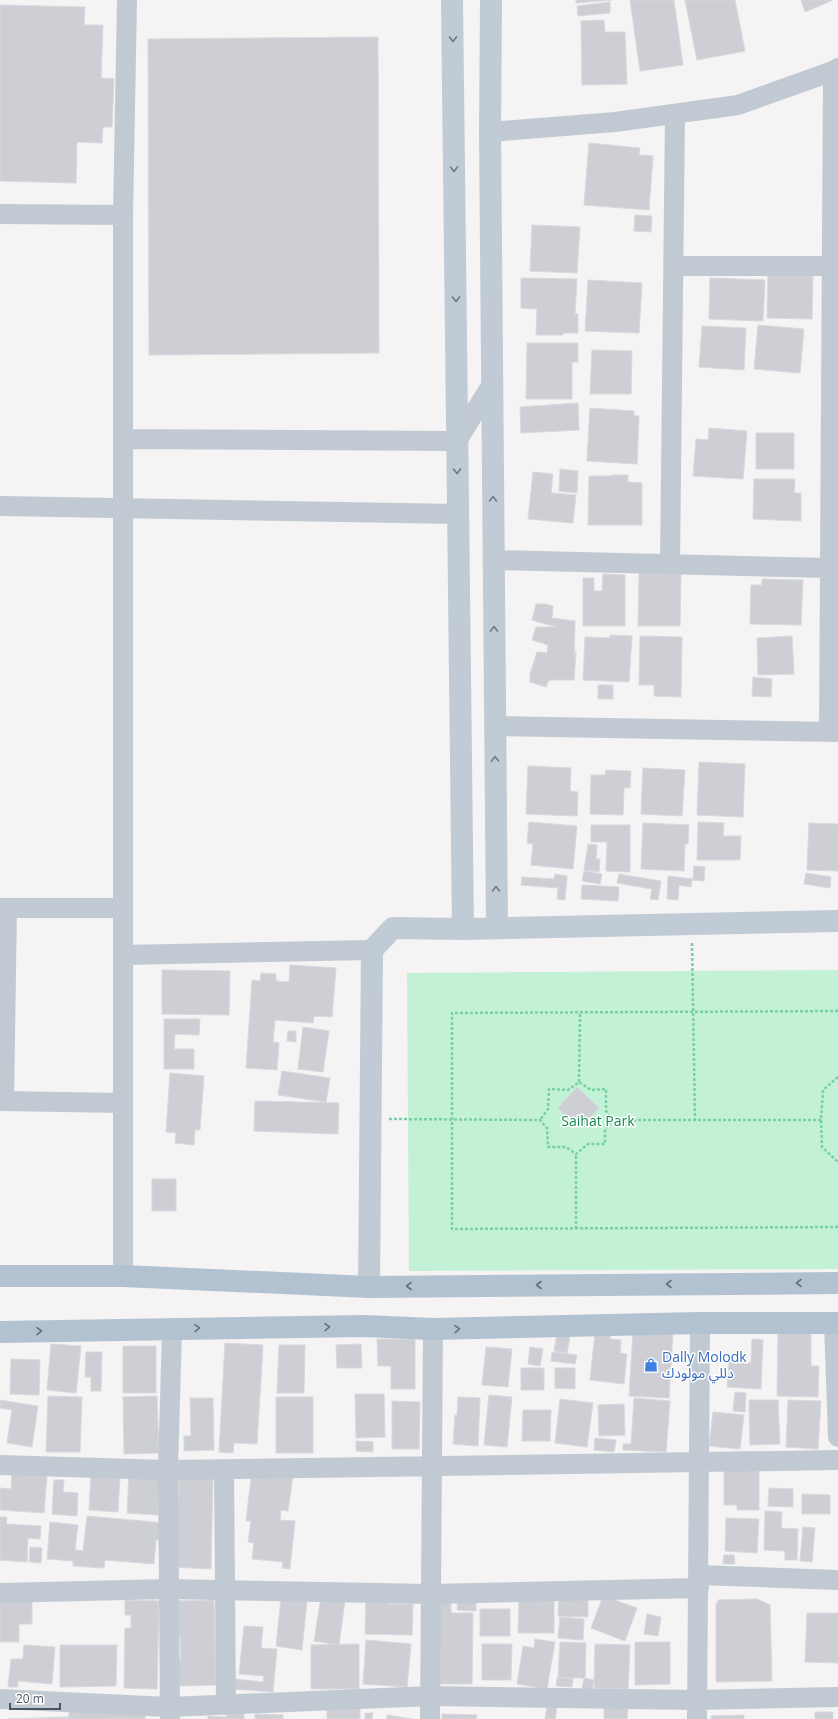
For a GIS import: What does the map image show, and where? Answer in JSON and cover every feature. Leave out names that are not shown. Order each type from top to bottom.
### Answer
[{"type":"main road","points":[[0,1276],[123,1276],[369,1287],[838,1283]]},
{"type":"main road","points":[[0,1332],[364,1326],[433,1329],[700,1323],[836,1323]]},
{"type":"street","points":[[123,1276],[123,216],[128,0]]},
{"type":"street","points":[[452,0],[463,929]]},
{"type":"street","points":[[491,0],[490,132],[497,928]]},
{"type":"street","points":[[490,132],[615,122],[738,105],[836,69],[832,266],[830,568],[834,732],[495,726]]},
{"type":"street","points":[[670,564],[674,114]]},
{"type":"street","points":[[0,214],[123,216]]},
{"type":"street","points":[[673,266],[832,266]]},
{"type":"street","points":[[457,441],[492,384]]},
{"type":"street","points":[[123,439],[457,441]]},
{"type":"street","points":[[0,506],[458,514]]},
{"type":"street","points":[[494,560],[830,568]]},
{"type":"street","points":[[123,908],[4,908],[2,1101],[123,1103]]},
{"type":"street","points":[[369,1287],[372,950],[393,928],[463,929],[838,921]]},
{"type":"street","points":[[123,955],[372,950]]},
{"type":"street","points":[[697,1710],[700,1323]]},
{"type":"street","points":[[836,1323],[838,1437]]},
{"type":"street","points":[[170,1713],[168,1470],[172,1329]]},
{"type":"street","points":[[430,1719],[433,1329]]},
{"type":"street","points":[[0,1465],[168,1470],[224,1470],[838,1460]]},
{"type":"street","points":[[224,1470],[226,1705]]},
{"type":"street","points":[[0,1594],[168,1589],[431,1594],[699,1581],[838,1580]]},
{"type":"street","points":[[0,1699],[170,1713],[226,1705],[430,1696],[697,1710],[838,1697]]},
{"type":"path","points":[[692,924],[695,1120]]},
{"type":"path","points":[[838,1011],[452,1013],[452,1229],[838,1227]]},
{"type":"path","points":[[579,1082],[580,1012]]},
{"type":"path","points":[[838,1077],[823,1090],[821,1120],[822,1147],[838,1162]]},
{"type":"path","points":[[540,1120],[548,1109],[549,1090],[568,1090],[579,1082]]},
{"type":"path","points":[[579,1082],[591,1090],[606,1089],[606,1111],[613,1120]]},
{"type":"path","points":[[371,1119],[540,1120],[548,1128],[548,1147],[566,1147],[576,1154]]},
{"type":"path","points":[[576,1154],[588,1144],[605,1144],[605,1129],[613,1120],[821,1120]]},
{"type":"path","points":[[576,1154],[576,1228]]},
{"type":"green space","name":"Saihat Park","points":[[838,970],[838,1269],[409,1271],[407,973]]},
{"type":"building","points":[[576,0],[612,0],[576,3]]},
{"type":"building","points":[[630,0],[674,0],[683,65],[640,71]]},
{"type":"building","points":[[685,0],[735,0],[745,51],[697,60]]},
{"type":"building","points":[[801,0],[833,0],[805,12]]},
{"type":"building","points":[[610,2],[610,13],[578,16],[577,6]]},
{"type":"building","points":[[0,5],[85,7],[84,25],[103,25],[101,78],[114,79],[112,127],[103,127],[102,143],[77,142],[76,183],[0,181]]},
{"type":"building","points":[[604,20],[605,32],[625,32],[627,84],[582,85],[581,21]]},
{"type":"building","points":[[378,37],[379,353],[149,355],[148,39]]},
{"type":"building","points":[[589,143],[640,148],[639,155],[653,156],[649,210],[584,205]]},
{"type":"building","points":[[635,215],[652,216],[651,232],[634,231]]},
{"type":"building","points":[[532,225],[580,227],[577,273],[530,271]]},
{"type":"building","points":[[768,275],[813,276],[812,319],[767,318]]},
{"type":"building","points":[[521,278],[577,279],[575,314],[578,314],[578,333],[563,333],[563,335],[536,335],[537,309],[521,308]]},
{"type":"building","points":[[710,278],[765,280],[763,321],[709,319]]},
{"type":"building","points":[[588,280],[642,283],[639,333],[585,331]]},
{"type":"building","points":[[758,325],[804,329],[800,373],[754,369]]},
{"type":"building","points":[[702,326],[746,328],[744,370],[699,367]]},
{"type":"building","points":[[527,343],[578,343],[578,362],[572,362],[572,399],[526,399]]},
{"type":"building","points":[[592,350],[632,351],[631,394],[590,394]]},
{"type":"building","points":[[578,403],[579,430],[521,433],[520,407]]},
{"type":"building","points":[[590,408],[634,411],[634,416],[639,416],[637,464],[587,461]]},
{"type":"building","points":[[709,428],[747,431],[743,479],[693,476],[696,439],[708,440]]},
{"type":"building","points":[[756,433],[794,433],[794,469],[756,469]]},
{"type":"building","points":[[560,469],[578,471],[577,493],[559,491]]},
{"type":"building","points":[[533,472],[553,474],[551,493],[576,495],[573,523],[528,519]]},
{"type":"building","points":[[611,475],[628,475],[628,482],[642,483],[642,525],[588,525],[589,476],[612,476]]},
{"type":"building","points":[[754,479],[795,479],[794,493],[801,493],[801,521],[753,519]]},
{"type":"building","points":[[639,573],[681,574],[680,626],[638,626]]},
{"type":"building","points":[[603,574],[625,575],[625,626],[583,626],[583,578],[594,578],[594,591],[602,591]]},
{"type":"building","points":[[762,579],[803,580],[801,625],[750,624],[751,585],[762,585]]},
{"type":"building","points":[[536,604],[553,606],[552,618],[575,621],[574,656],[576,651],[574,680],[549,680],[546,687],[530,682],[530,674],[537,652],[547,653],[548,645],[532,640],[536,627],[556,627],[532,620]]},
{"type":"building","points":[[610,635],[632,636],[629,682],[583,680],[585,637],[610,638]]},
{"type":"building","points":[[640,636],[682,637],[681,697],[654,696],[654,685],[639,685]]},
{"type":"building","points":[[792,636],[794,674],[758,675],[757,638]]},
{"type":"building","points":[[753,677],[772,679],[771,697],[752,696]]},
{"type":"building","points":[[598,685],[613,685],[613,699],[598,699]]},
{"type":"building","points":[[699,762],[745,764],[743,817],[697,815]]},
{"type":"building","points":[[528,766],[571,768],[570,791],[578,792],[577,816],[526,814]]},
{"type":"building","points":[[643,768],[685,770],[682,816],[641,814]]},
{"type":"building","points":[[606,770],[631,771],[630,788],[624,788],[623,815],[590,814],[591,775],[605,775]]},
{"type":"building","points":[[529,822],[577,826],[573,869],[531,865],[533,844],[527,843]]},
{"type":"building","points":[[698,822],[724,823],[723,836],[741,836],[740,860],[697,860]]},
{"type":"building","points":[[643,823],[689,825],[688,844],[685,844],[684,871],[641,869]]},
{"type":"building","points":[[809,823],[838,824],[838,871],[807,870]]},
{"type":"building","points":[[591,825],[630,825],[630,872],[606,871],[607,842],[591,842]]},
{"type":"building","points":[[588,844],[597,845],[596,859],[600,859],[599,872],[584,870]]},
{"type":"building","points":[[694,866],[705,867],[704,881],[692,880],[691,887],[679,885],[678,900],[667,899],[668,876],[693,879]]},
{"type":"building","points":[[584,871],[602,874],[600,884],[582,881]]},
{"type":"building","points":[[806,873],[831,877],[830,888],[804,884]]},
{"type":"building","points":[[555,874],[567,876],[565,900],[557,899],[558,888],[521,885],[522,877],[554,879]]},
{"type":"building","points":[[619,874],[661,881],[658,900],[650,899],[652,889],[617,883]]},
{"type":"building","points":[[582,885],[619,887],[618,901],[581,899]]},
{"type":"building","points":[[290,965],[336,968],[332,1017],[314,1016],[313,1023],[275,1020],[273,1042],[279,1043],[277,1070],[246,1068],[252,980],[260,981],[261,973],[276,974],[276,981],[289,982]]},
{"type":"building","points":[[162,970],[230,971],[229,1015],[162,1014]]},
{"type":"building","points":[[164,1019],[200,1019],[199,1035],[175,1034],[174,1049],[194,1049],[194,1069],[164,1069]]},
{"type":"building","points":[[303,1027],[329,1031],[323,1072],[298,1069]]},
{"type":"building","points":[[288,1031],[296,1031],[296,1042],[287,1041]]},
{"type":"building","points":[[282,1071],[330,1078],[326,1102],[278,1095]]},
{"type":"building","points":[[170,1073],[204,1076],[200,1130],[195,1130],[194,1145],[175,1143],[176,1133],[166,1132]]},
{"type":"building","points":[[577,1087],[599,1108],[580,1129],[558,1108]]},
{"type":"building","points":[[255,1101],[339,1103],[338,1134],[254,1131]]},
{"type":"building","points":[[152,1179],[176,1179],[176,1211],[152,1211]]},
{"type":"building","name":"Dally Molodk دللي مولودك","points":[[633,1331],[673,1333],[669,1398],[629,1396]]},
{"type":"building","points":[[595,1332],[610,1333],[610,1339],[621,1340],[620,1353],[627,1354],[624,1384],[590,1380]]},
{"type":"building","points":[[778,1332],[811,1332],[811,1366],[819,1366],[818,1397],[777,1396]]},
{"type":"building","points":[[557,1334],[570,1336],[567,1353],[554,1351]]},
{"type":"building","points":[[377,1339],[415,1339],[415,1389],[391,1389],[391,1366],[378,1366]]},
{"type":"building","points":[[752,1339],[763,1340],[761,1389],[727,1387],[729,1361],[751,1363]]},
{"type":"building","points":[[225,1343],[263,1345],[257,1444],[234,1443],[233,1453],[219,1452]]},
{"type":"building","points":[[51,1344],[81,1346],[76,1393],[47,1390]]},
{"type":"building","points":[[361,1344],[362,1368],[337,1368],[336,1345]]},
{"type":"building","points":[[279,1345],[305,1345],[304,1393],[277,1393]]},
{"type":"building","points":[[123,1346],[156,1346],[156,1393],[123,1393]]},
{"type":"building","points":[[486,1347],[512,1349],[508,1387],[482,1385]]},
{"type":"building","points":[[530,1347],[543,1349],[540,1366],[528,1364]]},
{"type":"building","points":[[86,1352],[102,1352],[101,1391],[91,1391],[91,1377],[85,1377]]},
{"type":"building","points":[[552,1352],[577,1355],[575,1364],[551,1361]]},
{"type":"building","points":[[11,1359],[40,1360],[39,1395],[10,1394]]},
{"type":"building","points":[[521,1368],[544,1368],[544,1390],[521,1390]]},
{"type":"building","points":[[555,1368],[575,1368],[575,1389],[555,1388]]},
{"type":"building","points":[[735,1392],[746,1393],[745,1412],[733,1411]]},
{"type":"building","points":[[355,1394],[384,1394],[385,1437],[356,1438]]},
{"type":"building","points":[[489,1395],[512,1397],[507,1447],[484,1445]]},
{"type":"building","points":[[48,1396],[82,1397],[80,1452],[46,1452]]},
{"type":"building","points":[[157,1396],[159,1453],[124,1454],[123,1397]]},
{"type":"building","points":[[276,1397],[313,1397],[313,1453],[276,1453]]},
{"type":"building","points":[[458,1397],[480,1398],[478,1446],[453,1444]]},
{"type":"building","points":[[190,1398],[213,1398],[214,1450],[184,1451],[184,1436],[191,1436]]},
{"type":"building","points":[[634,1398],[670,1401],[666,1452],[623,1450],[623,1444],[631,1444]]},
{"type":"building","points":[[560,1399],[593,1403],[587,1447],[555,1443]]},
{"type":"building","points":[[0,1400],[38,1406],[32,1447],[7,1443],[12,1410],[0,1408]]},
{"type":"building","points":[[749,1400],[778,1400],[780,1444],[750,1445]]},
{"type":"building","points":[[788,1400],[821,1401],[818,1449],[786,1447]]},
{"type":"building","points":[[392,1401],[420,1402],[419,1449],[392,1449]]},
{"type":"building","points":[[624,1404],[625,1435],[599,1436],[598,1405]]},
{"type":"building","points":[[523,1410],[551,1410],[550,1441],[522,1441]]},
{"type":"building","points":[[713,1412],[744,1415],[740,1449],[709,1446]]},
{"type":"building","points":[[595,1438],[616,1440],[614,1452],[594,1450]]},
{"type":"building","points":[[356,1441],[373,1442],[373,1452],[356,1451]]},
{"type":"building","points":[[724,1468],[759,1468],[759,1510],[737,1510],[737,1505],[724,1505]]},
{"type":"building","points":[[252,1470],[293,1475],[288,1511],[281,1510],[280,1520],[295,1521],[290,1569],[282,1568],[283,1562],[252,1559],[254,1543],[248,1542],[251,1521],[246,1521]]},
{"type":"building","points":[[12,1472],[47,1475],[44,1513],[0,1510],[0,1488],[11,1489]]},
{"type":"building","points":[[91,1474],[120,1476],[118,1512],[89,1510]]},
{"type":"building","points":[[129,1475],[160,1477],[158,1515],[127,1513]]},
{"type":"building","points":[[179,1477],[213,1478],[211,1569],[175,1567]]},
{"type":"building","points":[[54,1480],[64,1480],[63,1492],[78,1493],[77,1516],[52,1514]]},
{"type":"building","points":[[769,1488],[793,1489],[793,1507],[768,1506]]},
{"type":"building","points":[[802,1494],[830,1495],[830,1514],[802,1514]]},
{"type":"building","points":[[765,1511],[782,1512],[781,1528],[798,1529],[797,1560],[785,1560],[785,1551],[764,1550]]},
{"type":"building","points":[[87,1516],[165,1523],[163,1540],[156,1540],[154,1564],[105,1560],[104,1568],[73,1566],[73,1561],[47,1559],[50,1522],[78,1525],[75,1550],[83,1551]]},
{"type":"building","points":[[0,1517],[7,1517],[6,1524],[41,1526],[40,1539],[28,1538],[27,1562],[0,1560]]},
{"type":"building","points":[[726,1518],[759,1519],[757,1553],[725,1551]]},
{"type":"building","points":[[803,1527],[815,1528],[812,1562],[800,1561]]},
{"type":"building","points":[[30,1547],[42,1548],[41,1563],[29,1562]]},
{"type":"building","points":[[724,1555],[734,1555],[735,1564],[723,1564]]},
{"type":"building","points":[[458,1594],[476,1594],[476,1611],[457,1610]]},
{"type":"building","points":[[366,1595],[388,1596],[388,1604],[413,1604],[412,1635],[365,1634]]},
{"type":"building","points":[[439,1596],[451,1596],[451,1613],[473,1613],[472,1684],[438,1684]]},
{"type":"building","points":[[519,1596],[554,1596],[554,1633],[518,1633]]},
{"type":"building","points":[[603,1596],[637,1608],[625,1641],[591,1628]]},
{"type":"building","points":[[321,1597],[345,1600],[339,1645],[314,1641]]},
{"type":"building","points":[[281,1598],[307,1601],[302,1650],[276,1646]]},
{"type":"building","points":[[559,1598],[588,1599],[588,1617],[558,1616]]},
{"type":"building","points":[[757,1599],[770,1605],[772,1681],[716,1682],[716,1605],[718,1600]]},
{"type":"building","points":[[0,1600],[32,1600],[32,1624],[19,1624],[19,1642],[0,1642]]},
{"type":"building","points":[[125,1600],[159,1601],[157,1689],[124,1688],[125,1628],[131,1628],[131,1615],[125,1615]]},
{"type":"building","points":[[214,1600],[216,1685],[179,1686],[178,1659],[181,1659],[180,1635],[178,1636],[177,1601]]},
{"type":"building","points":[[480,1609],[510,1609],[510,1636],[480,1636]]},
{"type":"building","points":[[807,1613],[838,1613],[838,1663],[805,1662]]},
{"type":"building","points":[[647,1614],[661,1617],[658,1636],[644,1634]]},
{"type":"building","points":[[560,1617],[584,1619],[583,1640],[558,1638]]},
{"type":"building","points":[[244,1626],[263,1627],[261,1648],[277,1649],[273,1692],[234,1689],[235,1679],[263,1682],[264,1676],[239,1674]]},
{"type":"building","points":[[535,1639],[555,1642],[547,1689],[517,1684],[523,1646],[534,1648]]},
{"type":"building","points":[[366,1640],[411,1644],[407,1687],[363,1684]]},
{"type":"building","points":[[560,1642],[586,1643],[585,1678],[558,1678]]},
{"type":"building","points":[[635,1642],[670,1642],[670,1684],[635,1685]]},
{"type":"building","points":[[359,1644],[359,1689],[311,1689],[311,1645]]},
{"type":"building","points":[[482,1644],[512,1644],[511,1680],[482,1680]]},
{"type":"building","points":[[595,1644],[630,1645],[628,1689],[594,1688]]},
{"type":"building","points":[[24,1645],[55,1647],[52,1684],[18,1681],[18,1687],[8,1687],[11,1659],[23,1659]]},
{"type":"building","points":[[60,1645],[117,1645],[116,1686],[60,1687]]},
{"type":"building","points":[[557,1678],[573,1679],[572,1687],[556,1686]]},
{"type":"building","points":[[584,1678],[594,1680],[592,1690],[582,1688]]},
{"type":"building","points":[[547,1706],[557,1708],[555,1719],[545,1719]]},
{"type":"building","points":[[604,1707],[628,1707],[627,1719],[604,1719]]},
{"type":"building","points":[[327,1709],[360,1709],[360,1719],[327,1719]]},
{"type":"building","points":[[145,1710],[145,1719],[8,1719],[69,1717],[69,1712]]},
{"type":"building","points":[[227,1712],[244,1712],[244,1719],[208,1719],[208,1716],[227,1717]]},
{"type":"building","points":[[815,1712],[833,1712],[833,1719],[815,1719]]},
{"type":"building","points":[[365,1713],[373,1713],[372,1719],[365,1719]]},
{"type":"building","points":[[255,1714],[283,1715],[283,1719],[255,1719]]},
{"type":"building","points":[[442,1714],[477,1715],[476,1719],[442,1719]]},
{"type":"building","points":[[387,1715],[412,1719],[387,1719]]},
{"type":"building","points":[[744,1715],[744,1719],[711,1719],[711,1716]]},
{"type":"place","name":"Dally Molodk دللي مولودك","points":[[651,1365]]}]
